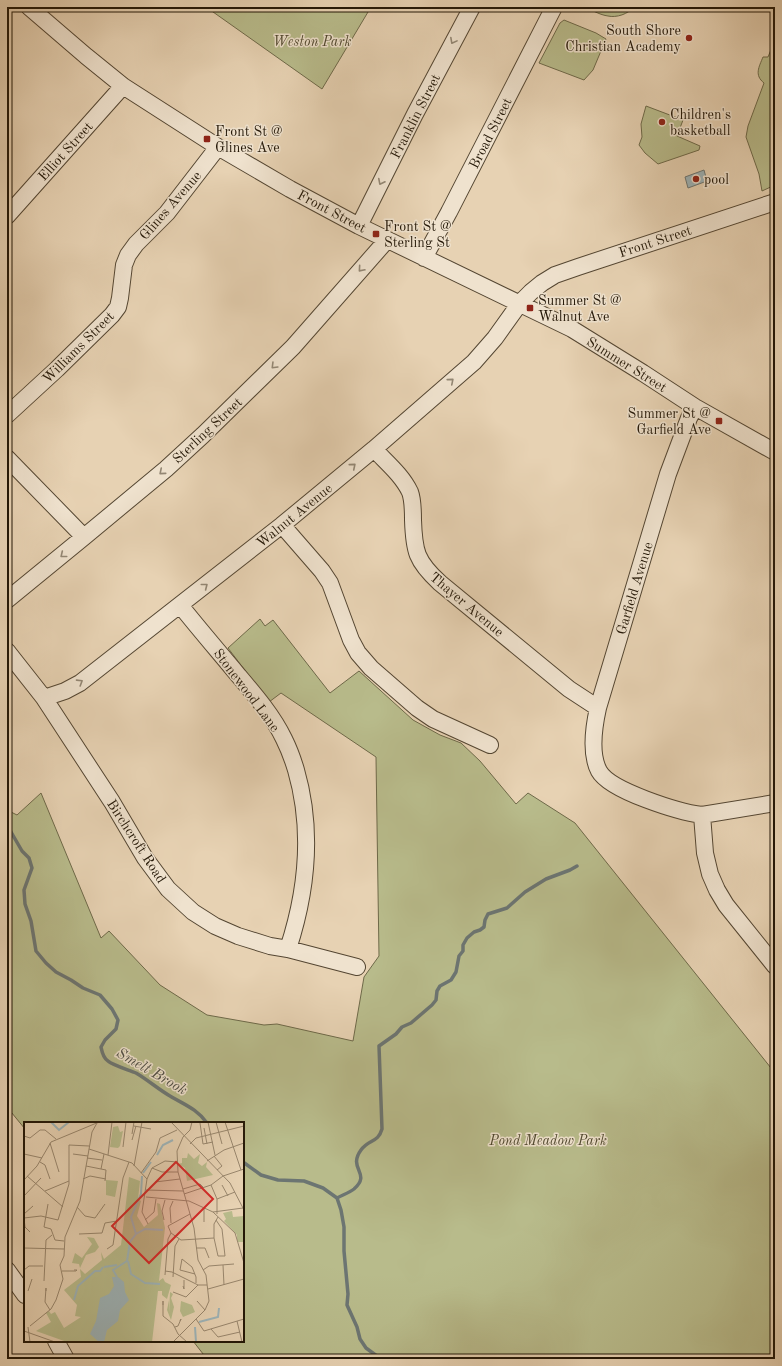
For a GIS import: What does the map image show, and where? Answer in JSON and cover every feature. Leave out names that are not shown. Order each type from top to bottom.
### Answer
[{"type":"street","name":"Front Street","points":[[29,7],[123,86],[218,147],[290,189],[359,226],[520,303],[536,287],[556,275],[775,202]]},
{"type":"street","name":"Franklin Street","points":[[359,226],[415,114],[472,7]]},
{"type":"street","name":"Broad Street","points":[[424,258],[554,7]]},
{"type":"street","name":"Elliot Street","points":[[7,216],[123,86]]},
{"type":"street","name":"Glines Avenue","points":[[124,265],[128,255],[136,244],[167,213],[218,147]]},
{"type":"street","name":"Sterling Street","points":[[7,600],[166,469],[293,347],[387,240]]},
{"type":"street","name":"Williams Street","points":[[7,415],[112,315],[118,307],[124,265]]},
{"type":"street","name":"Summer Street","points":[[520,303],[572,329],[695,407],[775,452]]},
{"type":"street","name":"Walnut Avenue","points":[[44,698],[66,691],[80,683],[282,525],[374,449],[474,362],[495,338],[520,303]]},
{"type":"street","name":"Garfield Avenue","points":[[695,407],[689,418],[668,474],[598,708],[594,744],[596,763],[599,772],[606,780],[628,791],[670,808],[702,815]]},
{"type":"street","name":"Thayer Avenue","points":[[374,449],[401,478],[410,493],[413,505],[415,545],[418,556],[423,565],[440,583],[569,689],[598,708]]},
{"type":"street","points":[[7,458],[84,537]]},
{"type":"street","points":[[282,525],[322,571],[330,583],[351,640],[358,653],[371,668],[389,686],[433,720],[490,745]]},
{"type":"street","name":"Stonewood Lane","points":[[180,605],[269,714],[285,739],[294,764],[305,812],[307,837],[302,899],[288,949]]},
{"type":"street","points":[[7,651],[44,698]]},
{"type":"street","name":"Birchcroft Road","points":[[44,698],[112,802],[145,858],[168,889],[193,912],[215,926],[238,936],[270,946],[357,966]]},
{"type":"street","points":[[775,803],[702,815],[705,853],[710,874],[717,890],[726,905],[775,966]]},
{"type":"street","points":[[7,1270],[24,1294]]},
{"type":"street","points":[[57,1342],[66,1359]]},
{"type":"green space","name":"Weston Park","points":[[206,7],[371,7],[322,89]]},
{"type":"green space","points":[[584,7],[633,7],[618,16],[611,16],[602,15]]},
{"type":"green space","points":[[564,20],[596,33],[606,39],[593,70],[584,80],[539,63],[560,23]]},
{"type":"green space","points":[[775,40],[775,185],[762,191],[759,174],[746,137],[748,126],[764,83],[759,77],[758,71],[763,57],[768,57]]},
{"type":"green space","points":[[646,106],[683,120],[677,136],[700,146],[699,150],[658,164],[645,153],[639,145],[642,137],[641,124]]},
{"type":"green space","name":"Pond Meadow Park","points":[[260,619],[265,626],[273,620],[330,693],[359,671],[413,720],[440,735],[461,743],[480,761],[516,804],[528,793],[575,823],[775,1073],[775,1359],[207,1359],[194,1342],[244,1342],[244,1122],[24,1122],[24,1128],[7,1107],[7,810],[17,815],[41,793],[101,938],[109,931],[160,985],[207,1015],[264,1025],[277,1024],[353,1041],[364,977],[379,956],[376,757],[281,693],[269,702],[228,648]]},
{"type":"water","name":"pool","points":[[704,170],[707,181],[688,188],[685,177]]},
{"type":"waterway","name":"Smelt Brook","points":[[7,825],[22,851],[29,858],[32,868],[24,890],[25,904],[31,921],[36,951],[56,972],[83,988],[100,995],[112,1009],[118,1020],[116,1029],[105,1040],[101,1047],[105,1058],[110,1063],[136,1073],[195,1111],[206,1122]]},
{"type":"waterway","points":[[337,1198],[354,1189],[359,1184],[361,1179],[357,1166],[357,1156],[367,1144],[378,1137],[382,1129],[379,1046],[396,1034],[402,1027],[411,1023],[432,1005],[436,1000],[437,991],[440,986],[451,980],[456,972],[459,956],[463,951],[463,945],[467,938],[474,932],[484,927],[488,914],[507,908],[525,892],[546,879],[577,866]]},
{"type":"waterway","name":"Smelt Brook","points":[[244,1163],[261,1175],[278,1180],[304,1181],[323,1188],[337,1198],[344,1227],[344,1251],[348,1294],[347,1305],[357,1327],[360,1339],[366,1348],[381,1359]]},
{"type":"place","name":"South Shore Christian Academy","points":[[689,38]]},
{"type":"place","name":"Children's basketball","points":[[662,122]]},
{"type":"place","name":"Front St @ Glines Ave","points":[[207,139]]},
{"type":"place","name":"pool","points":[[696,179]]},
{"type":"place","name":"Front St @ Sterling St","points":[[376,234]]},
{"type":"place","name":"Summer St @ Walnut Ave","points":[[530,308]]},
{"type":"place","name":"Summer St @ Garfield Ave","points":[[719,421]]}]
